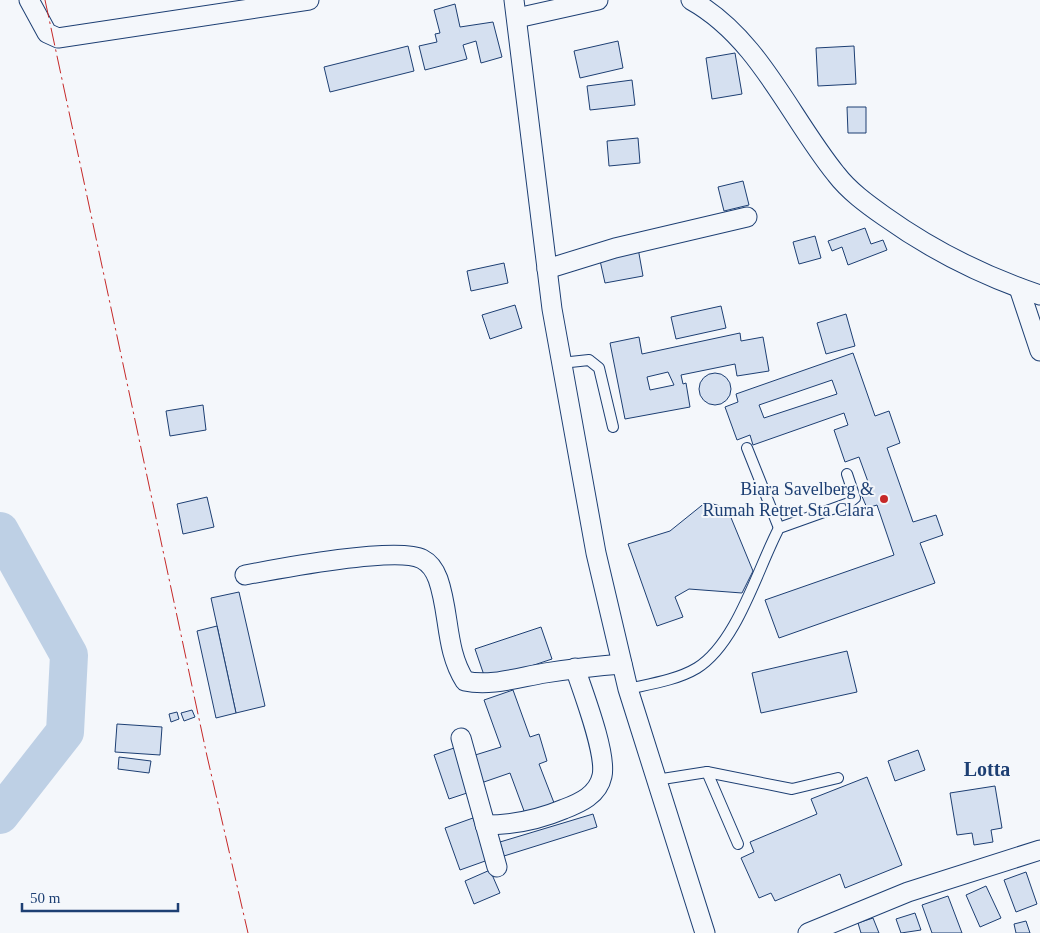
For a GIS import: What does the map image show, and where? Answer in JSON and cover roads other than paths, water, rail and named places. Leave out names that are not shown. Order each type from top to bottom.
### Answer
[{"type":"street","points":[[29,0],[47,33],[58,38],[309,0]]},
{"type":"street","points":[[598,0],[516,9],[547,269],[561,363],[596,553],[628,689],[705,933]]},
{"type":"street","points":[[691,0],[701,6],[734,35],[757,60],[826,161],[852,191],[914,238],[945,256],[1019,288],[1040,294]]},
{"type":"street","points":[[547,269],[615,248],[748,217]]},
{"type":"street","points":[[1019,288],[1040,351]]},
{"type":"street","points":[[245,574],[357,557],[420,558],[430,564],[437,577],[442,594],[451,651],[466,681],[475,683],[492,682],[575,668],[622,664]]},
{"type":"street","points":[[485,825],[504,825],[535,820],[582,802],[594,791],[602,777],[602,755],[575,668]]},
{"type":"street","points":[[462,738],[497,867]]},
{"type":"street","points":[[808,933],[908,892],[1040,850]]},
{"type":"lane","points":[[561,363],[590,360],[599,368],[613,427]]},
{"type":"lane","points":[[747,448],[779,528]]},
{"type":"lane","points":[[628,689],[696,669],[713,656],[729,635],[779,528],[849,503],[855,498],[847,474]]},
{"type":"lane","points":[[707,772],[738,844]]},
{"type":"lane","points":[[656,780],[707,772],[792,789],[838,778]]},
{"type":"waterway","points":[[0,531],[69,655],[65,732],[0,815]]},
{"type":"place","name":"Biara Savelberg & Rumah Retret Sta Clara","points":[[884,499]]},
{"type":"district","name":"Lotta","points":[[987,769]]}]
